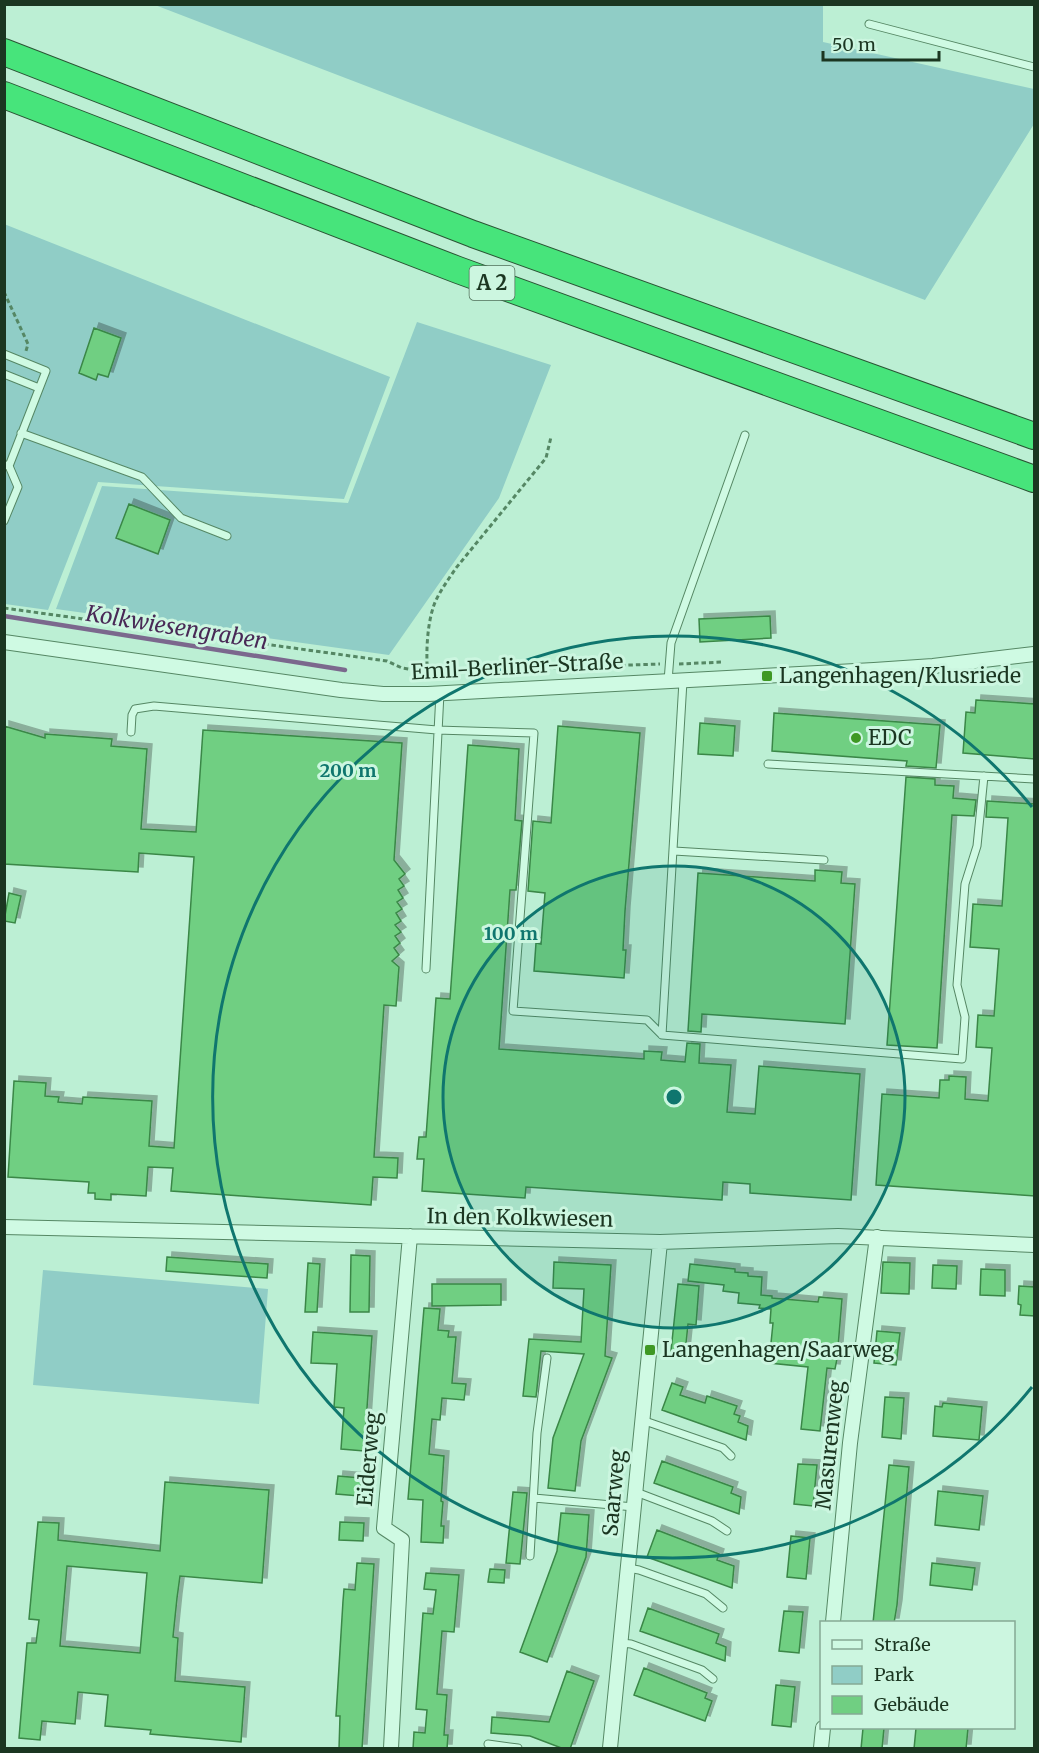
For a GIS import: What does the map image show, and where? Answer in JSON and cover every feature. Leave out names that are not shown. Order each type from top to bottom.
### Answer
[{"type":"highway","name":"A 2","points":[[4,52],[472,234],[1035,436]]},
{"type":"highway","name":"A 2","points":[[4,95],[458,270],[1035,479]]},
{"type":"street","name":"Emil-Berliner-Straße","points":[[4,642],[383,694],[684,681],[933,666],[1035,654]]},
{"type":"street","name":"In den Kolkwiesen","points":[[4,1227],[660,1242],[837,1236],[1035,1245]]},
{"type":"street","name":"Eiderweg","points":[[391,1749],[402,1540],[384,1528],[410,1236]]},
{"type":"street","name":"Masurenweg","points":[[833,1621],[850,1443],[877,1237]]},
{"type":"street","name":"Saarweg","points":[[610,1749],[660,1242]]},
{"type":"street","points":[[821,1749],[823,1729]]},
{"type":"lane","points":[[869,24],[1035,67]]},
{"type":"lane","points":[[4,354],[46,371],[7,466],[18,486],[4,521]]},
{"type":"lane","points":[[4,374],[39,388]]},
{"type":"lane","points":[[21,433],[142,477],[181,518],[227,536]]},
{"type":"lane","points":[[668,681],[671,644],[746,435]]},
{"type":"lane","points":[[662,1035],[684,681]]},
{"type":"lane","points":[[426,969],[440,693]]},
{"type":"lane","points":[[131,732],[132,715],[135,709],[154,706],[437,730],[534,734],[513,1011],[647,1020],[662,1035],[962,1059],[965,1017],[957,985],[965,884],[977,846],[984,776]]},
{"type":"lane","points":[[768,764],[1035,779]]},
{"type":"lane","points":[[674,851],[824,860]]},
{"type":"lane","points":[[530,1556],[537,1433],[547,1358]]},
{"type":"lane","points":[[641,1420],[723,1448],[731,1456]]},
{"type":"lane","points":[[636,1492],[712,1521],[727,1531]]},
{"type":"lane","points":[[534,1498],[634,1507]]},
{"type":"lane","points":[[628,1568],[706,1594],[723,1608]]},
{"type":"lane","points":[[621,1643],[631,1644],[702,1670],[713,1680]]},
{"type":"lane","points":[[488,1744],[518,1749]]},
{"type":"path","points":[[4,292],[28,344],[24,362]]},
{"type":"path","points":[[427,672],[430,621],[444,586],[456,568],[546,458],[551,437]]},
{"type":"path","points":[[4,608],[387,661],[402,669],[427,672],[732,662]]},
{"type":"green space","points":[[155,5],[823,5],[823,42],[1034,89],[1034,124],[925,300]]},
{"type":"green space","points":[[4,224],[390,377],[344,499],[98,482],[48,610],[5,604]]},
{"type":"green space","points":[[417,322],[551,365],[499,498],[389,655],[56,609],[102,486],[348,503]]},
{"type":"green space","points":[[43,1270],[268,1289],[259,1404],[33,1385]]},
{"type":"building","points":[[94,328],[121,338],[108,377],[98,374],[96,380],[79,373]]},
{"type":"building","points":[[129,504],[170,520],[158,554],[116,538]]},
{"type":"building","points":[[770,616],[771,638],[700,642],[699,619]]},
{"type":"building","points":[[976,700],[1035,704],[1035,759],[963,753],[966,712],[975,713]]},
{"type":"building","name":"EDC","points":[[774,713],[940,725],[936,768],[906,766],[907,761],[772,751]]},
{"type":"building","points":[[700,723],[735,726],[733,756],[698,754]]},
{"type":"building","points":[[4,726],[45,738],[45,734],[112,739],[111,746],[147,749],[141,829],[196,832],[203,730],[402,743],[394,860],[405,874],[399,879],[404,886],[398,890],[403,898],[397,902],[402,909],[396,913],[401,921],[395,925],[401,932],[395,936],[400,943],[394,948],[399,955],[392,961],[399,967],[396,1006],[384,1005],[374,1157],[398,1158],[397,1178],[373,1177],[371,1205],[171,1191],[173,1168],[148,1167],[146,1196],[111,1194],[111,1200],[95,1199],[95,1193],[88,1193],[89,1182],[8,1177],[14,1081],[46,1083],[45,1096],[59,1097],[58,1102],[82,1104],[83,1097],[152,1101],[149,1146],[174,1148],[194,857],[139,853],[138,872],[4,864]]},
{"type":"building","points":[[558,726],[640,733],[625,911],[624,978],[534,971],[536,943],[541,944],[545,893],[528,891],[533,821],[551,823]]},
{"type":"building","points":[[468,745],[519,749],[515,820],[522,821],[516,890],[510,890],[499,1049],[644,1059],[644,1051],[662,1052],[661,1060],[685,1062],[687,1043],[700,1044],[699,1063],[731,1065],[727,1112],[755,1114],[759,1066],[860,1074],[851,1200],[750,1193],[750,1184],[723,1182],[722,1200],[526,1187],[525,1198],[422,1191],[424,1159],[417,1159],[419,1137],[426,1137],[436,998],[450,999]]},
{"type":"building","points":[[906,777],[935,779],[935,785],[954,786],[953,798],[976,800],[974,816],[952,815],[937,1048],[887,1045]]},
{"type":"building","points":[[987,801],[1035,804],[1035,1196],[876,1185],[882,1094],[939,1098],[940,1080],[949,1080],[949,1076],[966,1077],[965,1099],[988,1101],[992,1048],[976,1047],[978,1015],[994,1016],[999,949],[970,947],[973,904],[1002,906],[1008,818],[986,817]]},
{"type":"building","points":[[815,870],[842,872],[841,883],[855,884],[845,1024],[702,1014],[701,1032],[688,1031],[698,873],[815,881]]},
{"type":"building","points":[[9,893],[21,896],[15,923],[4,921]]},
{"type":"building","points":[[351,1255],[370,1256],[369,1312],[350,1312]]},
{"type":"building","points":[[167,1257],[268,1264],[267,1278],[166,1271]]},
{"type":"building","points":[[554,1262],[611,1265],[605,1356],[612,1358],[581,1441],[575,1491],[548,1488],[553,1438],[584,1354],[541,1351],[536,1397],[523,1396],[529,1339],[581,1342],[584,1289],[553,1288]]},
{"type":"building","points":[[883,1262],[910,1263],[909,1294],[881,1293]]},
{"type":"building","points":[[308,1263],[320,1264],[317,1312],[305,1312]]},
{"type":"building","points":[[690,1264],[735,1269],[735,1272],[748,1273],[748,1276],[762,1277],[761,1295],[772,1296],[772,1298],[818,1302],[819,1297],[842,1299],[837,1359],[835,1369],[827,1368],[820,1431],[801,1429],[808,1367],[769,1363],[773,1323],[770,1323],[771,1309],[759,1308],[760,1305],[738,1303],[739,1293],[723,1291],[724,1285],[688,1281]]},
{"type":"building","points":[[933,1265],[957,1266],[956,1289],[932,1288]]},
{"type":"building","points":[[981,1269],[1005,1270],[1005,1296],[980,1295]]},
{"type":"building","points":[[432,1284],[501,1284],[501,1305],[432,1306]]},
{"type":"building","points":[[678,1284],[699,1286],[696,1325],[688,1324],[685,1353],[671,1351]]},
{"type":"building","points":[[1019,1286],[1035,1287],[1035,1316],[1020,1315]]},
{"type":"building","points":[[424,1308],[440,1309],[438,1330],[449,1331],[448,1337],[456,1337],[452,1383],[466,1384],[464,1400],[442,1398],[440,1420],[432,1419],[429,1454],[444,1456],[441,1501],[443,1502],[441,1526],[444,1526],[443,1543],[421,1542],[423,1500],[408,1499]]},
{"type":"building","points":[[877,1331],[900,1333],[896,1365],[874,1363]]},
{"type":"building","points":[[313,1332],[372,1336],[364,1451],[341,1449],[344,1408],[334,1407],[337,1364],[311,1363]]},
{"type":"building","points":[[672,1383],[683,1387],[680,1395],[705,1403],[707,1396],[737,1406],[734,1414],[740,1416],[738,1422],[748,1426],[746,1440],[662,1410]]},
{"type":"building","points":[[885,1397],[904,1398],[901,1439],[882,1437]]},
{"type":"building","points":[[943,1403],[982,1407],[979,1440],[933,1436],[935,1406],[942,1407]]},
{"type":"building","points":[[662,1461],[733,1487],[731,1493],[741,1497],[739,1514],[654,1483]]},
{"type":"building","points":[[798,1464],[817,1465],[813,1506],[794,1504]]},
{"type":"building","points":[[889,1465],[909,1467],[894,1621],[873,1621]]},
{"type":"building","points":[[338,1476],[361,1478],[360,1496],[336,1494]]},
{"type":"building","points":[[165,1482],[269,1490],[262,1583],[180,1576],[177,1598],[173,1637],[178,1638],[175,1681],[245,1687],[241,1742],[150,1734],[151,1730],[105,1726],[108,1695],[78,1692],[75,1724],[42,1721],[40,1740],[19,1738],[27,1643],[36,1643],[39,1620],[29,1619],[38,1522],[59,1523],[58,1540],[160,1551]],"holes":[[[67,1566],[147,1573],[140,1653],[60,1646]]]},
{"type":"building","points":[[938,1491],[983,1496],[979,1530],[935,1525]]},
{"type":"building","points":[[513,1492],[527,1493],[520,1564],[506,1563]]},
{"type":"building","points":[[561,1513],[589,1515],[586,1557],[547,1662],[520,1652],[557,1551]]},
{"type":"building","points":[[340,1522],[364,1523],[363,1541],[339,1540]]},
{"type":"building","points":[[657,1530],[719,1554],[717,1560],[734,1566],[732,1588],[647,1557]]},
{"type":"building","points":[[791,1536],[810,1538],[806,1579],[787,1577]]},
{"type":"building","points":[[357,1563],[374,1564],[362,1749],[339,1749],[340,1716],[336,1716],[344,1589],[355,1590]]},
{"type":"building","points":[[932,1563],[975,1568],[972,1590],[930,1585]]},
{"type":"building","points":[[490,1569],[505,1570],[504,1583],[488,1582]]},
{"type":"building","points":[[426,1573],[459,1575],[454,1632],[442,1631],[437,1694],[447,1695],[444,1735],[448,1735],[447,1749],[413,1749],[414,1732],[425,1733],[427,1710],[416,1709],[423,1613],[433,1614],[436,1590],[424,1589]]},
{"type":"building","points":[[648,1608],[719,1634],[716,1643],[726,1647],[725,1661],[640,1631]]},
{"type":"building","points":[[784,1611],[803,1612],[799,1653],[779,1651]]},
{"type":"building","points":[[644,1668],[707,1693],[705,1698],[712,1701],[705,1721],[634,1695]]},
{"type":"building","points":[[567,1671],[594,1681],[570,1749],[564,1749],[530,1736],[491,1733],[492,1717],[549,1722]]},
{"type":"building","points":[[776,1685],[795,1687],[791,1727],[772,1725]]},
{"type":"building","points":[[863,1729],[884,1729],[882,1749],[861,1749]]},
{"type":"building","points":[[916,1729],[968,1729],[966,1749],[914,1749]]},
{"type":"waterway","name":"Kolkwiesengraben","points":[[4,616],[345,670]]},
{"type":"place","name":"Langenhagen/Klusriede","points":[[767,676]]},
{"type":"place","name":"EDC","points":[[856,738]]},
{"type":"place","name":"Langenhagen/Saarweg","points":[[650,1350]]}]
